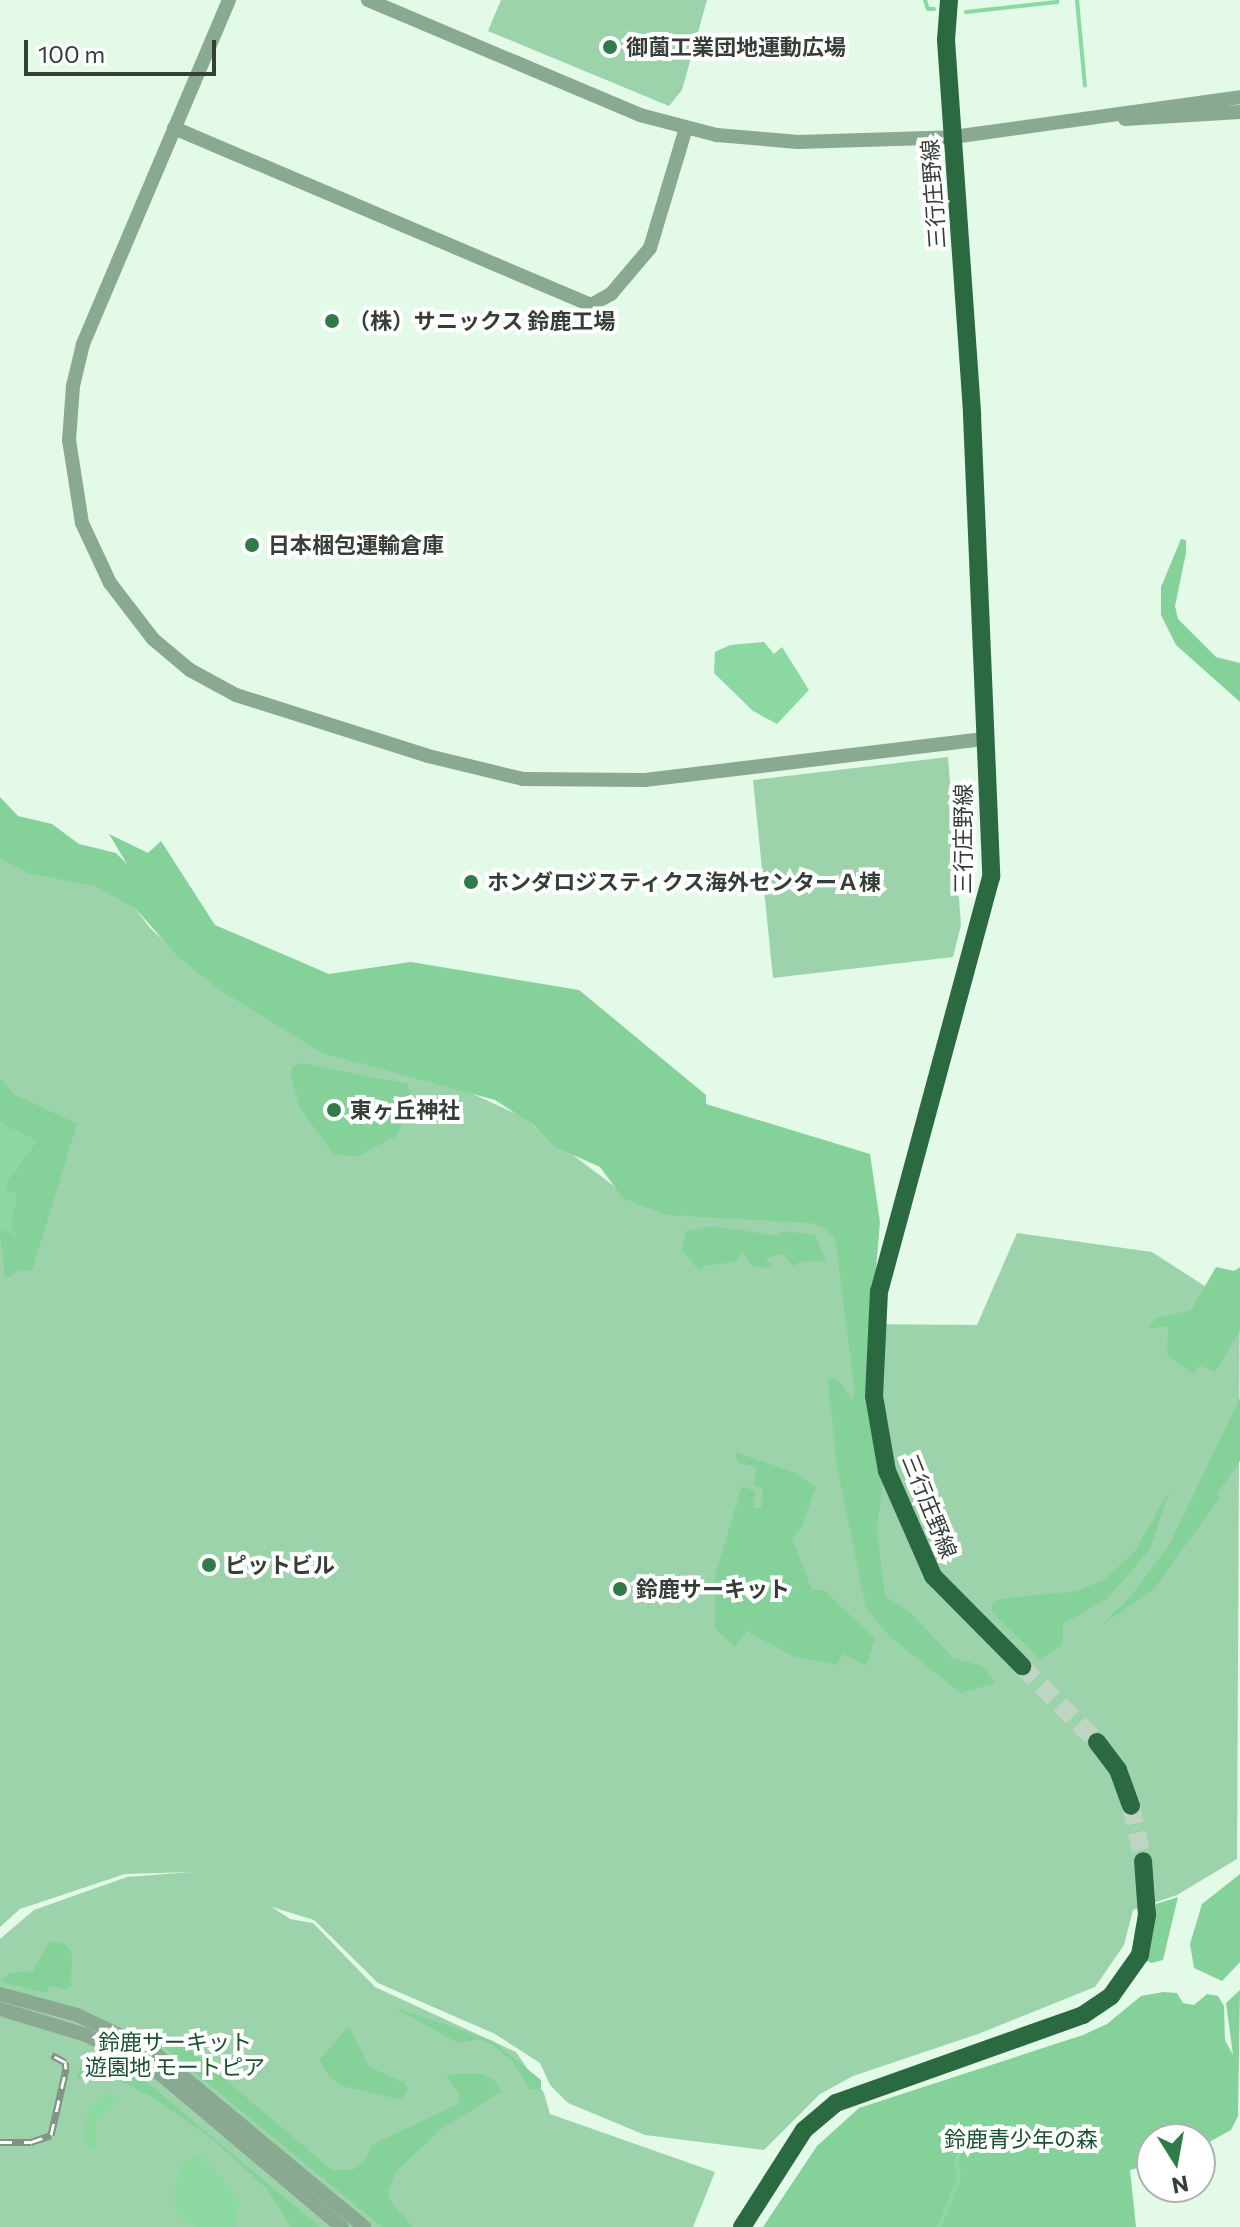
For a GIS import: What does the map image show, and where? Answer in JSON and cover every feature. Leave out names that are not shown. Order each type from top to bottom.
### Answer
[{"type":"main road","name":"三行庄野線","points":[[949,0],[953,137],[986,739],[989,896],[879,1291],[874,1396],[887,1471],[933,1576],[1022,1666]]},
{"type":"main road","points":[[1097,1742],[1118,1770],[1131,1806]]},
{"type":"main road","points":[[742,2227],[804,2130],[836,2103],[1083,2015],[1111,1996],[1140,1955],[1147,1915],[1143,1861]]},
{"type":"street","points":[[229,0],[83,344],[73,386],[69,440],[78,510],[98,563],[142,627],[190,670],[236,695],[300,718],[523,779],[645,780],[986,739]]},
{"type":"street","points":[[368,0],[567,85],[686,128],[798,142],[953,137],[1240,97]]},
{"type":"street","points":[[1076,120],[1240,112]]},
{"type":"street","points":[[174,128],[591,305],[611,294],[650,248],[686,128]]},
{"type":"street","points":[[0,1994],[77,2015],[151,2050],[364,2227]]},
{"type":"street","points":[[0,2009],[86,2035],[160,2074],[342,2227]]},
{"type":"green space","name":"御薗工業団地運動広場","points":[[501,0],[707,0],[682,90],[669,106],[488,31]]},
{"type":"green space","points":[[1181,539],[1186,540],[1186,553],[1175,606],[1178,619],[1216,657],[1240,663],[1240,702],[1176,645],[1161,615],[1161,587]]},
{"type":"green space","points":[[948,757],[961,925],[953,957],[773,978],[753,780]]},
{"type":"green space","points":[[0,797],[18,816],[52,824],[79,844],[116,853],[127,864],[109,834],[148,853],[161,841],[215,925],[329,974],[411,962],[579,990],[706,1095],[706,1104],[870,1154],[880,1222],[874,1293],[883,1481],[877,1529],[885,1596],[910,1612],[953,1658],[982,1666],[996,1683],[961,1693],[890,1637],[866,1608],[837,1467],[828,1382],[833,1378],[841,1383],[852,1400],[855,1392],[835,1238],[826,1229],[811,1223],[666,1215],[623,1198],[600,1167],[555,1147],[535,1126],[495,1100],[322,1053],[220,990],[178,957],[136,909],[95,886],[27,873],[0,858]]},
{"type":"green space","name":"鈴鹿サーキット","points":[[0,840],[127,897],[150,928],[188,963],[521,1116],[622,1192],[776,1198],[839,1236],[858,1324],[977,1325],[1017,1233],[1152,1252],[1217,1294],[1240,1268],[1237,1859],[1177,1895],[1133,1910],[1124,1945],[1095,1987],[978,2034],[853,2076],[820,2094],[764,2150],[645,2135],[568,2103],[550,2085],[540,2063],[495,2034],[378,1983],[314,1920],[272,1907],[290,1919],[313,1923],[375,1987],[516,2052],[544,2093],[550,2114],[715,2172],[693,2227],[0,2227],[0,1939],[34,1910],[127,1877],[192,1872],[125,1874],[20,1909],[0,1927]]},
{"type":"green space","points":[[301,1063],[408,1084],[411,1102],[395,1140],[391,1138],[359,1156],[334,1155],[300,1108],[291,1076],[292,1067]]},
{"type":"green space","points":[[0,1078],[14,1094],[77,1124],[32,1271],[20,1270],[5,1279],[0,1232],[6,1229],[18,1238],[11,1227],[17,1194],[6,1189],[6,1183],[37,1141],[0,1123]]},
{"type":"green space","points":[[714,1226],[777,1236],[783,1231],[815,1235],[826,1262],[801,1261],[793,1266],[784,1255],[775,1255],[764,1262],[775,1263],[765,1268],[752,1266],[743,1252],[734,1262],[704,1266],[700,1272],[681,1249],[686,1231]]},
{"type":"green space","points":[[1216,1267],[1234,1271],[1240,1267],[1240,1331],[1215,1372],[1201,1366],[1193,1373],[1167,1355],[1168,1327],[1148,1328],[1155,1319],[1191,1310]]},
{"type":"green space","points":[[1240,1398],[1240,1461],[1217,1494],[1219,1499],[1154,1589],[1099,1627],[1131,1596],[1169,1545]]},
{"type":"green space","points":[[735,1452],[793,1472],[816,1487],[802,1527],[792,1538],[812,1590],[824,1590],[875,1639],[866,1666],[843,1654],[837,1665],[792,1656],[747,1631],[735,1647],[715,1629],[715,1576],[742,1486],[755,1491],[753,1508],[761,1508],[763,1489],[754,1485],[756,1467],[738,1463]]},
{"type":"green space","points":[[1170,1490],[1150,1549],[1108,1598],[1063,1624],[1063,1644],[1040,1660],[992,1612],[992,1605],[1000,1599],[1077,1591],[1105,1579],[1134,1552]]},
{"type":"green space","points":[[1240,1874],[1240,1962],[1222,1981],[1194,1968],[1190,1944],[1202,1904]]},
{"type":"green space","points":[[1178,1897],[1163,1960],[1147,1961],[1156,1904]]},
{"type":"green space","points":[[49,1941],[65,1944],[72,1952],[71,1986],[65,1990],[49,1985],[46,1993],[0,1982],[9,1973],[33,1971]]},
{"type":"green space","name":"鈴鹿青少年の森","points":[[1240,1990],[1238,2116],[1231,2130],[1216,2138],[1216,2123],[1136,2123],[1136,2168],[1130,2170],[1136,2227],[763,2227],[817,2146],[859,2108],[1083,2035],[1107,2024],[1141,1996],[1163,1992],[1177,1993],[1183,2003],[1194,2005],[1207,1994],[1218,1996],[1224,2006],[1225,2040],[1233,2055],[1226,2003]]},
{"type":"green space","points":[[393,2007],[493,2041],[541,2080],[541,2088],[530,2090],[513,2062],[493,2045],[479,2039],[458,2043]]},
{"type":"green space","points":[[349,2026],[369,2067],[405,2083],[408,2090],[402,2100],[342,2086],[329,2076],[319,2060]]},
{"type":"green space","name":"鈴鹿サーキット 遊園地 モートピア","points":[[168,2041],[188,2048],[332,2170],[353,2170],[367,2158],[371,2145],[458,2104],[460,2095],[446,2076],[450,2074],[482,2074],[495,2080],[501,2092],[441,2129],[396,2172],[388,2190],[391,2202],[413,2227],[382,2227],[165,2048]]},
{"type":"green space","points":[[85,2051],[142,2078],[320,2227],[291,2227],[267,2189],[210,2137],[152,2097],[115,2078],[98,2075],[86,2082],[77,2077]]},
{"type":"shaded area","points":[[764,642],[774,654],[782,647],[809,690],[777,724],[753,711],[714,673],[715,652],[730,645]]},
{"type":"shaded area","points":[[0,1123],[37,1141],[6,1183],[6,1189],[17,1194],[11,1227],[18,1239],[6,1229],[0,1232]]},
{"type":"shaded area","points":[[106,2094],[120,2099],[96,2122],[96,2148],[90,2151],[84,2137],[87,2111]]},
{"type":"shaded area","points":[[194,2156],[205,2159],[241,2203],[234,2227],[195,2227],[175,2213],[175,2181],[183,2163]]},
{"type":"waterway","points":[[925,0],[928,9],[934,9]]},
{"type":"waterway","points":[[1077,0],[1085,86]]},
{"type":"waterway","points":[[966,12],[1057,2]]},
{"type":"waterway","points":[[939,2227],[959,2179],[956,2161],[962,2146]]},
{"type":"tunnel","points":[[1022,1666],[1097,1742]]},
{"type":"tunnel","points":[[1131,1806],[1143,1861]]},
{"type":"railway","points":[[0,2142],[31,2142],[51,2135],[66,2069],[65,2062],[52,2055]]},
{"type":"place","name":"御薗工業団地運動広場","points":[[610,47]]},
{"type":"place","name":"（株）サニックス 鈴鹿工場","points":[[332,321]]},
{"type":"place","name":"日本梱包運輸倉庫","points":[[252,545]]},
{"type":"place","name":"ホンダロジスティクス海外センターＡ棟","points":[[471,882]]},
{"type":"place","name":"東ヶ丘神社","points":[[334,1110]]},
{"type":"place","name":"ピットビル","points":[[209,1565]]},
{"type":"place","name":"鈴鹿サーキット","points":[[620,1589]]}]
